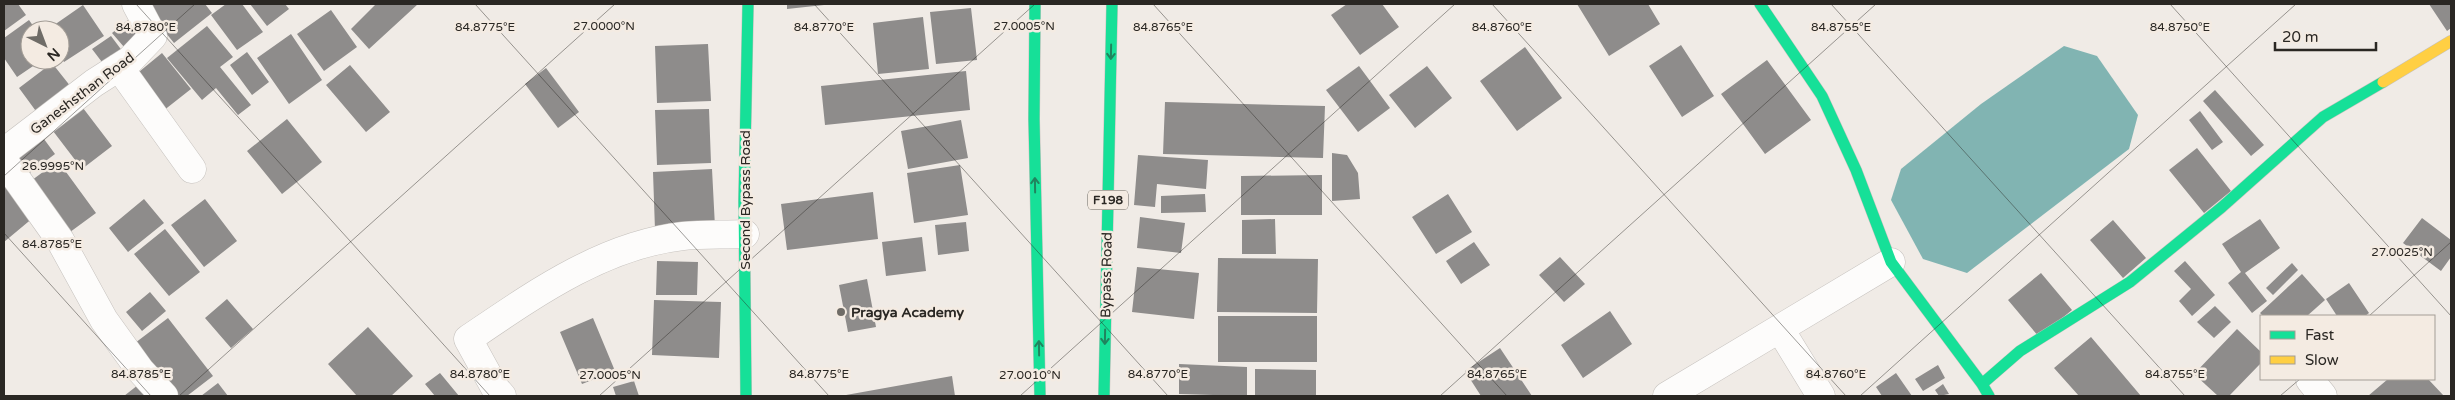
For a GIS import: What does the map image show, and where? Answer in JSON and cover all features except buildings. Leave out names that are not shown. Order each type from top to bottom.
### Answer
[{"type":"street","name":"Ganeshsthan Road","points":[[4,152],[94,83],[130,60],[153,36],[136,4]]},
{"type":"street","name":"Second Bypass Road","points":[[746,396],[744,234],[748,4]]},
{"type":"street","points":[[1035,4],[1034,119],[1040,396]]},
{"type":"street","name":"Bypass Road","points":[[1104,396],[1112,4]]},
{"type":"street","points":[[1760,4],[1822,96],[1856,170],[1891,262],[1989,396]]},
{"type":"street","points":[[1982,384],[2020,351],[2130,282],[2222,207],[2323,117],[2451,41]]},
{"type":"street","points":[[119,67],[192,169]]},
{"type":"street","points":[[4,161],[60,240],[104,320],[140,370],[164,396]]},
{"type":"street","points":[[502,396],[468,339],[522,302],[595,261],[638,245],[683,236],[744,234]]},
{"type":"street","points":[[1667,396],[1891,262]]},
{"type":"street","points":[[1780,328],[1821,396]]},
{"type":"water","points":[[2064,46],[2097,56],[2138,115],[2129,149],[1967,273],[1923,259],[1891,200],[1901,169],[1981,104]]},
{"type":"traffic: fast","points":[[746,396],[744,201],[748,4]]},
{"type":"traffic: fast","points":[[1035,4],[1034,119],[1040,396]]},
{"type":"traffic: fast","points":[[1104,396],[1112,4]]},
{"type":"traffic: fast","points":[[1760,4],[1822,96],[1856,170],[1891,262],[1982,384]]},
{"type":"traffic: fast","points":[[1989,396],[1982,384],[2020,351],[2130,282],[2222,207],[2323,117],[2383,82]]},
{"type":"traffic: slow","points":[[2383,82],[2451,41]]},
{"type":"place","name":"Pragya Academy","points":[[841,312]]}]
